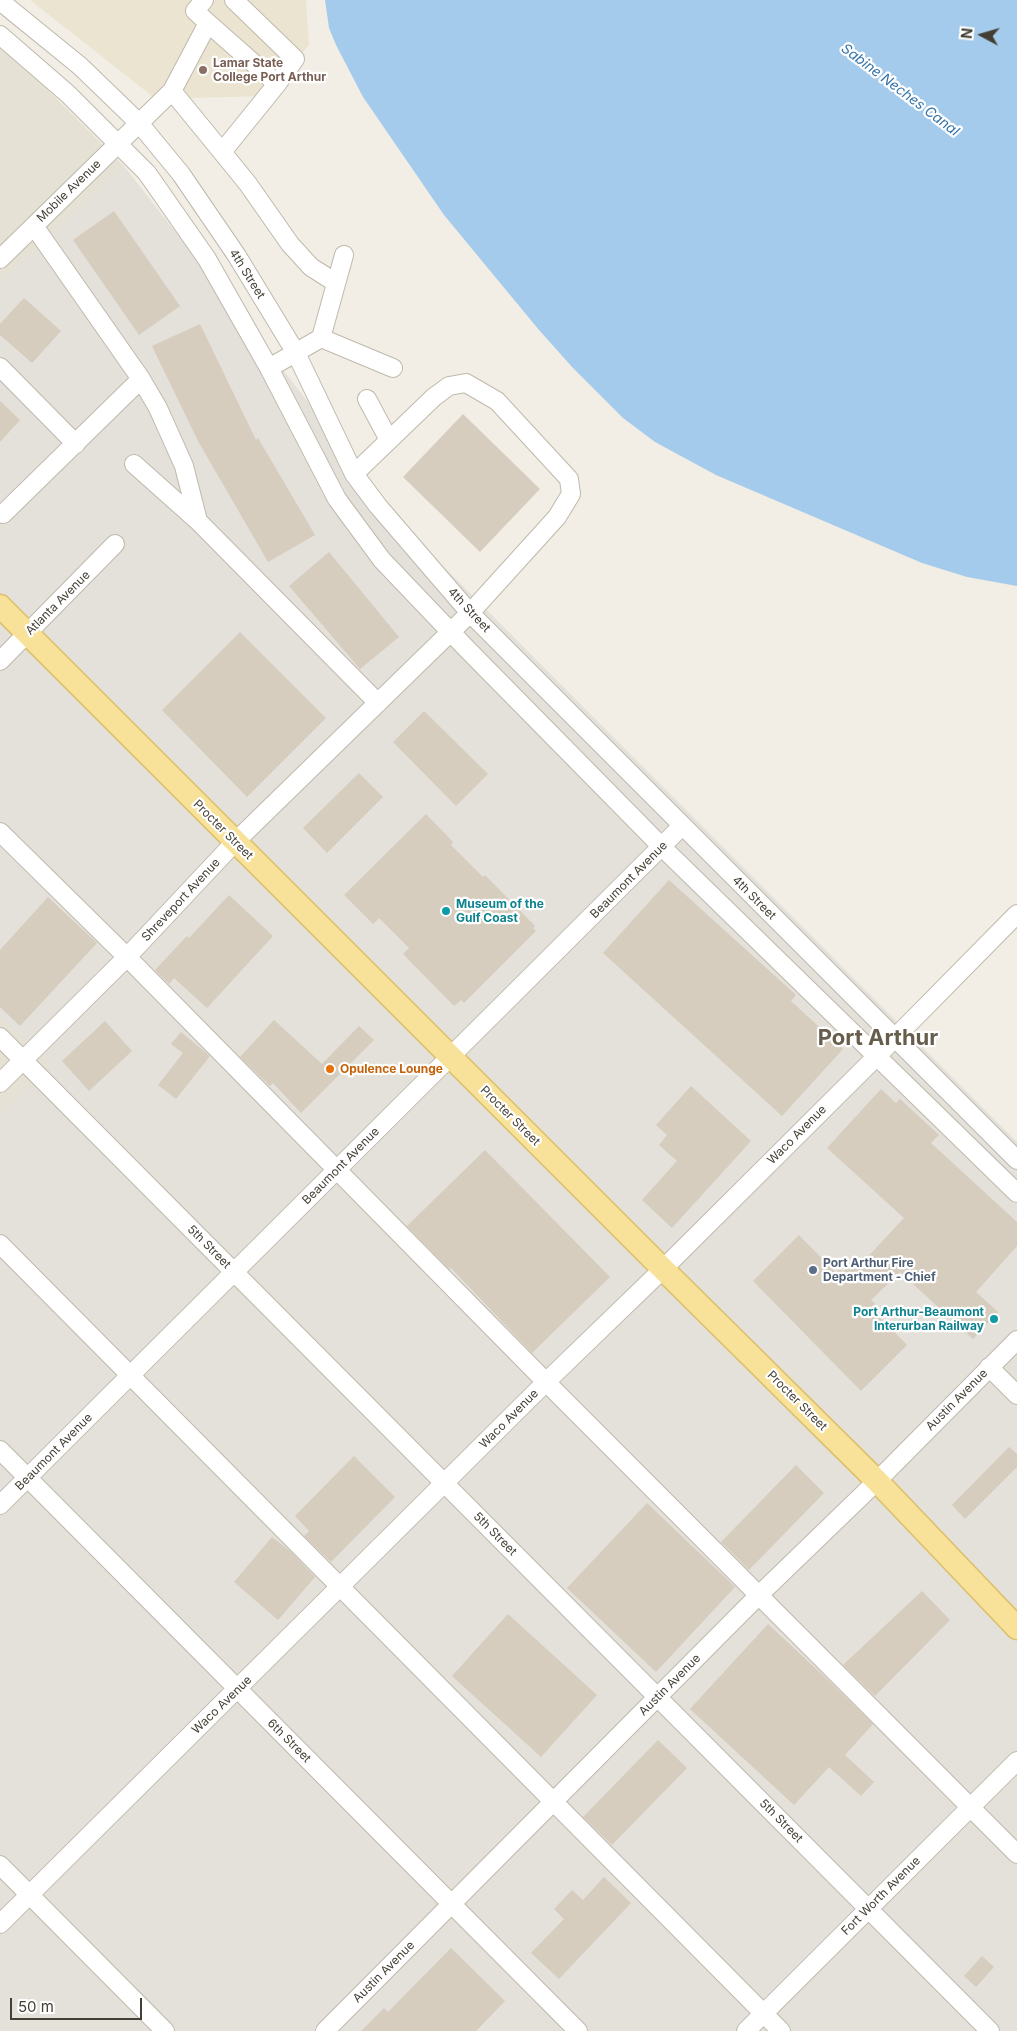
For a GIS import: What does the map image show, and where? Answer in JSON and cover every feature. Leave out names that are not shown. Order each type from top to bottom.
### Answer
[{"type":"main road","name":"Procter Street","points":[[0,606],[877,1481],[1017,1628]]},
{"type":"street","points":[[204,0],[195,12],[277,84]]},
{"type":"street","points":[[222,152],[295,59],[234,0]]},
{"type":"street","name":"4th Street","points":[[0,1],[80,66],[139,123],[181,174],[237,256],[296,353],[354,474],[378,506],[470,613],[1017,1160]]},
{"type":"street","name":"Mobile Avenue","points":[[0,259],[172,91],[208,23]]},
{"type":"street","points":[[0,34],[68,94],[147,172],[207,260],[269,368],[337,499],[382,560],[450,632],[662,846],[1017,1193]]},
{"type":"street","points":[[172,91],[248,184],[290,244],[311,268],[336,282]]},
{"type":"street","points":[[34,226],[141,379],[158,408],[184,466],[198,521]]},
{"type":"street","points":[[269,368],[320,338],[344,256]]},
{"type":"street","points":[[320,338],[393,368]]},
{"type":"street","points":[[0,367],[76,444]]},
{"type":"street","points":[[1,514],[76,444],[141,379]]},
{"type":"street","name":"Shreveport Avenue","points":[[0,1083],[127,957],[235,842],[470,613],[557,517],[571,494],[569,479],[497,401],[466,383],[449,386],[442,391],[354,474]]},
{"type":"street","points":[[367,399],[389,440]]},
{"type":"street","points":[[134,464],[198,521],[378,703]]},
{"type":"street","name":"Atlanta Avenue","points":[[0,660],[115,544]]},
{"type":"street","name":"Beaumont Avenue","points":[[0,1505],[452,1058],[682,826]]},
{"type":"street","points":[[0,832],[338,1169],[546,1382],[1017,1854]]},
{"type":"street","name":"Waco Avenue","points":[[0,1924],[238,1690],[546,1382],[878,1056],[1017,914]]},
{"type":"street","name":"5th Street","points":[[0,1037],[990,2031]]},
{"type":"street","points":[[0,1244],[781,2031]]},
{"type":"street","name":"Austin Avenue","points":[[325,2031],[759,1595],[877,1481],[1017,1340]]},
{"type":"street","points":[[989,1367],[1017,1395]]},
{"type":"street","name":"6th Street","points":[[0,1450],[578,2031]]},
{"type":"street","name":"Fort Worth Avenue","points":[[746,2031],[1017,1761]]},
{"type":"street","points":[[0,1865],[164,2031]]},
{"type":"shaded area","name":"Lamar State College Port Arthur","points":[[30,0],[306,0],[309,45],[264,96],[156,99]]},
{"type":"shaded area","points":[[0,48],[17,59],[124,166],[0,282]]},
{"type":"shaded area","points":[[124,166],[410,533],[1017,1142],[1017,2031],[0,2031],[0,1116],[49,1066],[0,1016],[0,282]]},
{"type":"shaded area","points":[[0,1016],[50,1066],[0,1116]]},
{"type":"water","name":"Sabine Neches Canal","points":[[325,0],[1017,0],[1017,586],[967,577],[922,563],[716,475],[655,442],[623,418],[573,368],[539,330],[444,215],[363,97],[329,28]]},
{"type":"building","points":[[114,211],[180,306],[139,335],[73,240]]},
{"type":"building","points":[[24,298],[61,331],[32,363],[0,335],[0,324]]},
{"type":"building","points":[[200,324],[256,440],[258,438],[315,535],[268,562],[198,441],[152,346]]},
{"type":"building","points":[[0,401],[20,420],[0,442]]},
{"type":"building","points":[[463,414],[540,489],[480,552],[403,477]]},
{"type":"building","points":[[329,552],[399,637],[360,669],[289,586]]},
{"type":"building","points":[[240,632],[326,718],[247,797],[162,710]]},
{"type":"building","points":[[424,711],[488,774],[456,806],[393,742]]},
{"type":"building","points":[[359,773],[383,797],[327,853],[303,828]]},
{"type":"building","points":[[426,814],[453,842],[451,845],[483,877],[485,875],[535,926],[533,928],[536,931],[464,1003],[461,1000],[454,1006],[403,954],[409,948],[379,918],[373,924],[344,895]]},
{"type":"building","points":[[669,880],[796,995],[791,1001],[843,1049],[782,1116],[603,953]]},
{"type":"building","points":[[229,895],[273,936],[207,1008],[174,978],[169,984],[155,970],[187,936],[189,938]]},
{"type":"building","points":[[48,897],[97,943],[20,1026],[0,1007],[0,950]]},
{"type":"building","points":[[274,1020],[322,1064],[359,1026],[374,1040],[301,1113],[273,1083],[270,1086],[240,1057]]},
{"type":"building","points":[[105,1021],[132,1051],[89,1091],[62,1061]]},
{"type":"building","points":[[181,1032],[210,1056],[176,1099],[158,1085],[183,1053],[171,1044]]},
{"type":"building","points":[[691,1086],[751,1141],[672,1228],[642,1200],[677,1161],[659,1145],[667,1135],[656,1125]]},
{"type":"building","points":[[881,1089],[896,1103],[900,1099],[939,1135],[931,1143],[1017,1222],[1017,1246],[976,1292],[998,1312],[973,1339],[900,1272],[871,1300],[875,1304],[871,1308],[907,1345],[861,1391],[753,1281],[799,1235],[836,1273],[840,1269],[843,1272],[858,1258],[862,1263],[904,1218],[827,1148]]},
{"type":"building","points":[[485,1150],[610,1277],[532,1353],[451,1268],[449,1269],[407,1226]]},
{"type":"building","points":[[1009,1447],[1017,1454],[1017,1467],[965,1519],[952,1505]]},
{"type":"building","points":[[354,1456],[395,1497],[331,1562],[304,1536],[309,1531],[295,1516]]},
{"type":"building","points":[[796,1465],[824,1493],[749,1570],[721,1542]]},
{"type":"building","points":[[647,1503],[735,1587],[656,1672],[567,1588]]},
{"type":"building","points":[[272,1537],[290,1551],[315,1577],[278,1620],[234,1582]]},
{"type":"building","points":[[922,1591],[950,1620],[875,1696],[843,1665]]},
{"type":"building","points":[[508,1614],[597,1695],[541,1757],[452,1676]]},
{"type":"building","points":[[768,1624],[873,1724],[845,1755],[874,1782],[861,1796],[829,1767],[794,1805],[690,1709]]},
{"type":"building","points":[[658,1740],[687,1768],[612,1845],[583,1817]]},
{"type":"building","points":[[604,1877],[631,1903],[559,1979],[531,1953],[564,1919],[554,1909],[572,1890],[583,1900]]},
{"type":"building","points":[[451,1948],[505,2001],[476,2031],[361,2031],[384,2008],[388,2012]]},
{"type":"building","points":[[982,1956],[994,1967],[976,1987],[964,1976]]},
{"type":"place","name":"Lamar State College Port Arthur","points":[[203,70]]},
{"type":"place","name":"Museum of the Gulf Coast","points":[[446,911]]},
{"type":"place","name":"Opulence Lounge","points":[[330,1069]]},
{"type":"place","name":"Port Arthur Fire Department - Chief","points":[[813,1270]]},
{"type":"place","name":"Port Arthur-Beaumont Interurban Railway","points":[[994,1319]]},
{"type":"district","name":"Port Arthur","points":[[878,1038]]}]
